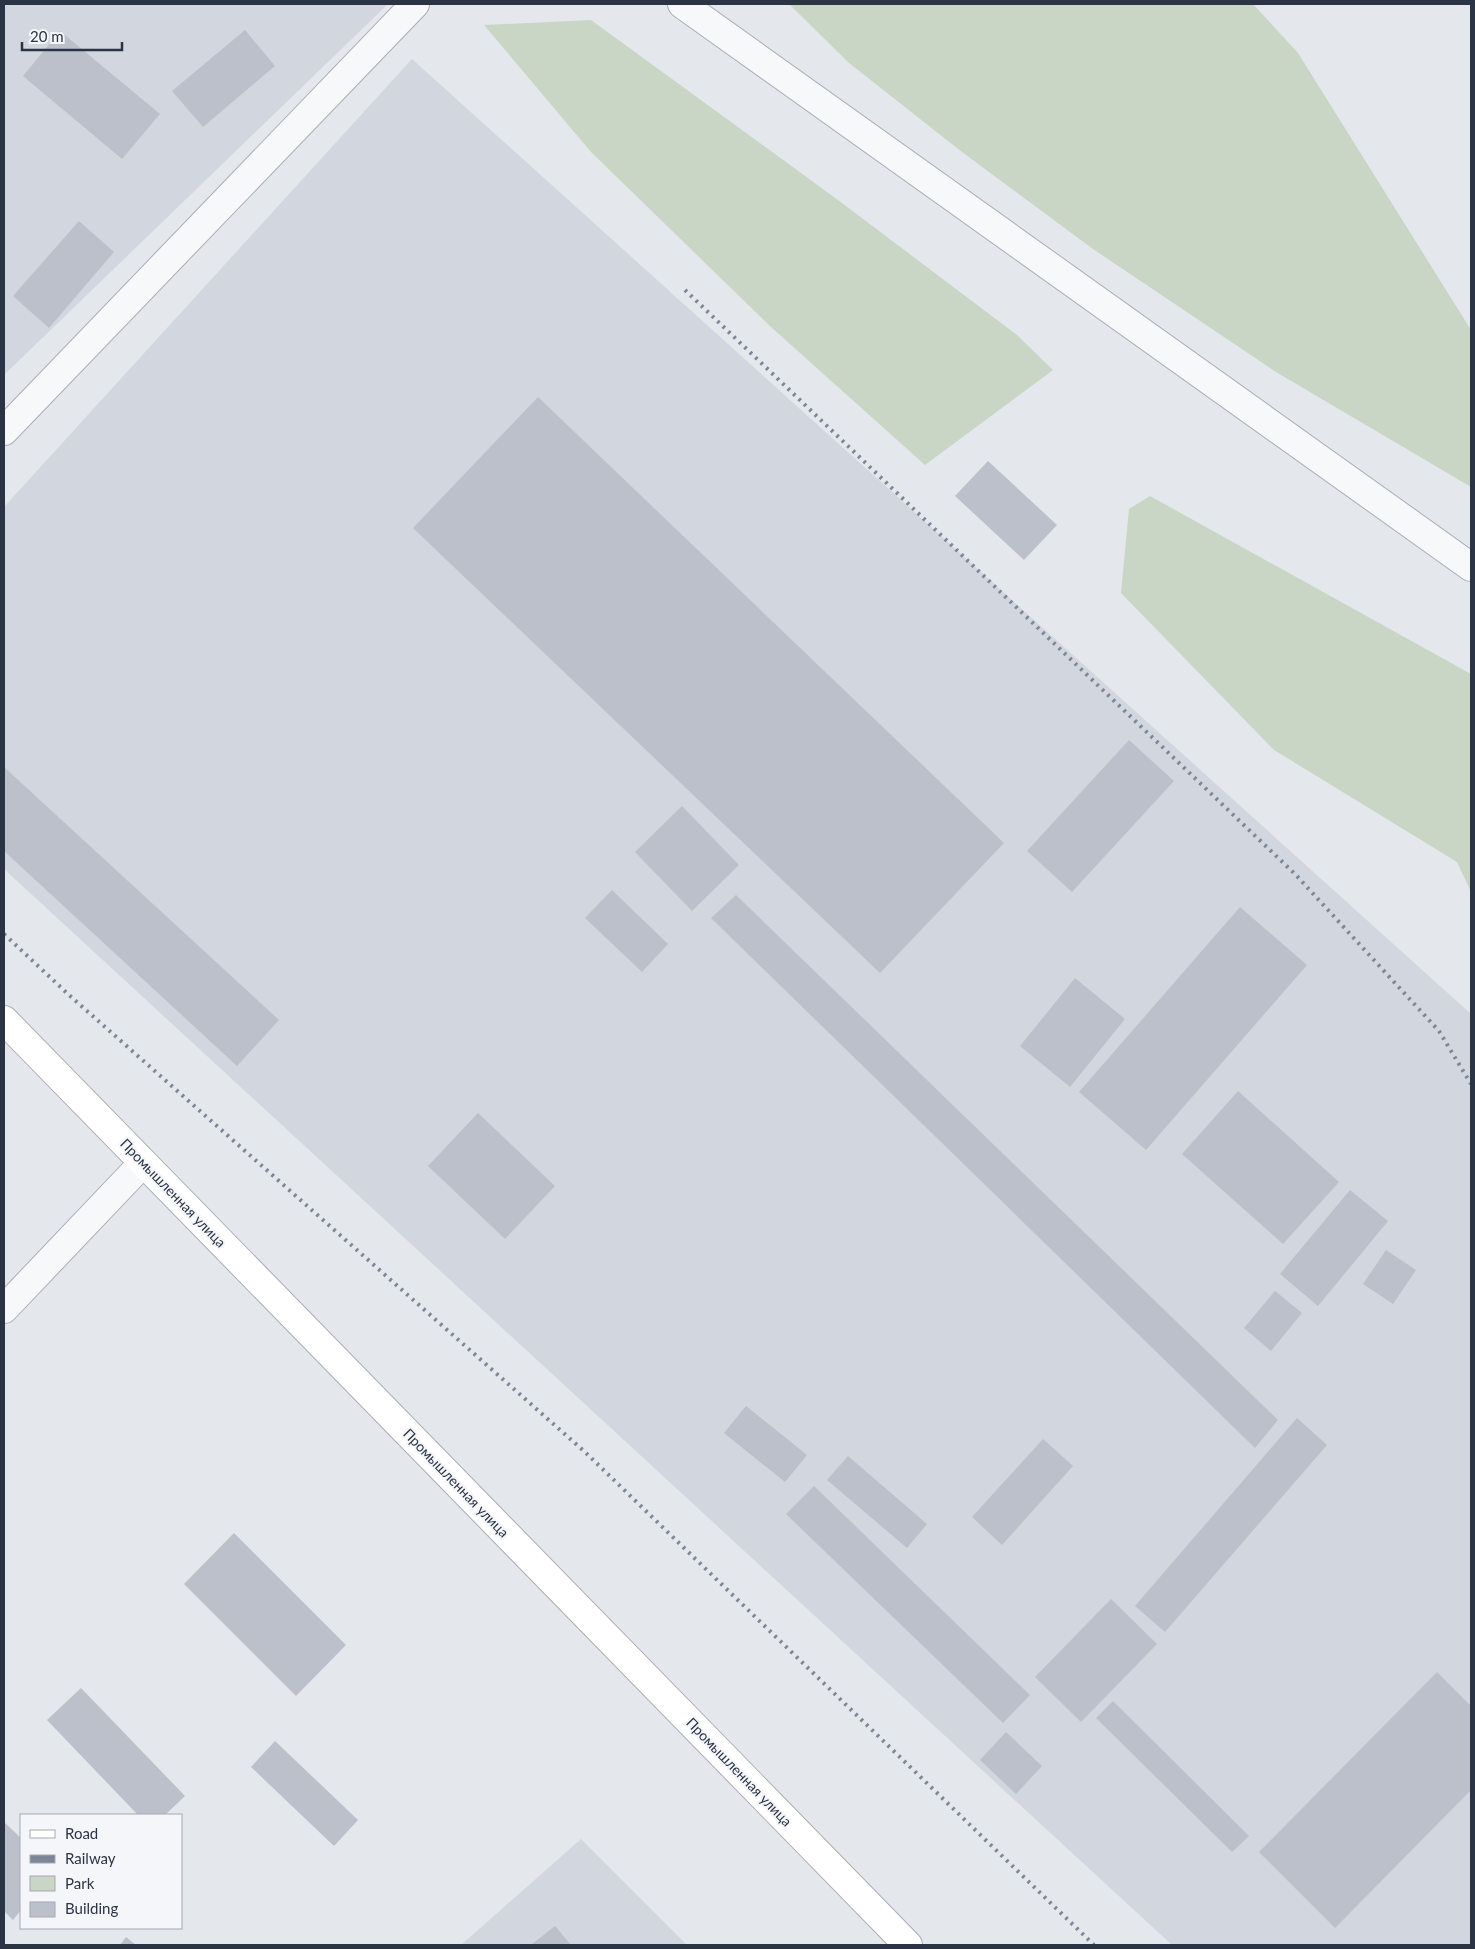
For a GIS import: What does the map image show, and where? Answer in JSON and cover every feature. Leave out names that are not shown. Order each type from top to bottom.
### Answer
[{"type":"main road","name":"Промышленная улица","points":[[4,1020],[908,1945]]},
{"type":"street","points":[[4,431],[415,4]]},
{"type":"street","points":[[682,4],[1471,567]]},
{"type":"street","points":[[4,1310],[143,1163]]},
{"type":"shaded area","points":[[4,4],[388,4],[4,375]]},
{"type":"shaded area","points":[[412,59],[1471,1014],[1471,1945],[1172,1945],[4,869],[4,507]]},
{"type":"shaded area","points":[[581,1839],[687,1945],[461,1945]]},
{"type":"green space","points":[[789,4],[1253,4],[1298,53],[1471,330],[1471,487],[1276,372],[1093,249],[962,152],[849,63]]},
{"type":"green space","points":[[591,20],[838,200],[1017,335],[1053,370],[925,465],[771,327],[591,152],[484,25]]},
{"type":"green space","points":[[1150,496],[1471,674],[1471,892],[1457,862],[1274,750],[1121,593],[1129,509]]},
{"type":"building","points":[[245,30],[275,66],[203,127],[172,91]]},
{"type":"building","points":[[60,31],[160,114],[122,159],[23,76]]},
{"type":"building","points":[[79,221],[114,252],[49,328],[13,296]]},
{"type":"building","points":[[538,397],[1004,843],[880,973],[413,528]]},
{"type":"building","points":[[988,461],[1057,525],[1024,560],[955,496]]},
{"type":"building","points":[[1129,740],[1174,781],[1072,892],[1027,851]]},
{"type":"building","points":[[4,767],[279,1020],[237,1066],[4,851]]},
{"type":"building","points":[[682,806],[739,865],[692,911],[635,852]]},
{"type":"building","points":[[612,890],[668,944],[642,972],[585,918]]},
{"type":"building","points":[[736,895],[1278,1420],[1255,1448],[711,918]]},
{"type":"building","points":[[1240,907],[1307,965],[1146,1150],[1079,1092]]},
{"type":"building","points":[[1075,978],[1125,1019],[1070,1087],[1020,1046]]},
{"type":"building","points":[[1238,1091],[1339,1182],[1283,1244],[1182,1154]]},
{"type":"building","points":[[478,1113],[555,1186],[505,1239],[428,1166]]},
{"type":"building","points":[[1350,1190],[1388,1221],[1318,1306],[1280,1274]]},
{"type":"building","points":[[1386,1250],[1416,1270],[1393,1304],[1363,1284]]},
{"type":"building","points":[[1275,1291],[1302,1313],[1271,1351],[1244,1328]]},
{"type":"building","points":[[746,1406],[807,1455],[785,1482],[724,1433]]},
{"type":"building","points":[[1297,1418],[1327,1445],[1165,1632],[1135,1606]]},
{"type":"building","points":[[1043,1439],[1073,1466],[1002,1545],[972,1517]]},
{"type":"building","points":[[848,1456],[927,1524],[907,1548],[827,1480]]},
{"type":"building","points":[[814,1486],[1030,1695],[1003,1723],[786,1514]]},
{"type":"building","points":[[234,1533],[346,1645],[296,1696],[184,1584]]},
{"type":"building","points":[[1111,1599],[1157,1644],[1081,1722],[1035,1677]]},
{"type":"building","points":[[1437,1672],[1471,1706],[1471,1790],[1335,1928],[1259,1852]]},
{"type":"building","points":[[81,1688],[185,1796],[166,1814],[137,1814],[47,1720]]},
{"type":"building","points":[[1113,1701],[1249,1836],[1232,1852],[1096,1718]]},
{"type":"building","points":[[1006,1732],[1042,1766],[1016,1794],[980,1760]]},
{"type":"building","points":[[275,1741],[358,1820],[334,1846],[251,1767]]},
{"type":"building","points":[[4,1822],[20,1837],[20,1911],[13,1920],[4,1911]]},
{"type":"building","points":[[555,1926],[571,1945],[531,1945]]},
{"type":"building","points":[[126,1937],[136,1945],[120,1945]]},
{"type":"railway","points":[[685,290],[1295,874],[1439,1031],[1471,1084]]},
{"type":"railway","points":[[4,934],[69,995],[585,1452],[1094,1945]]}]
